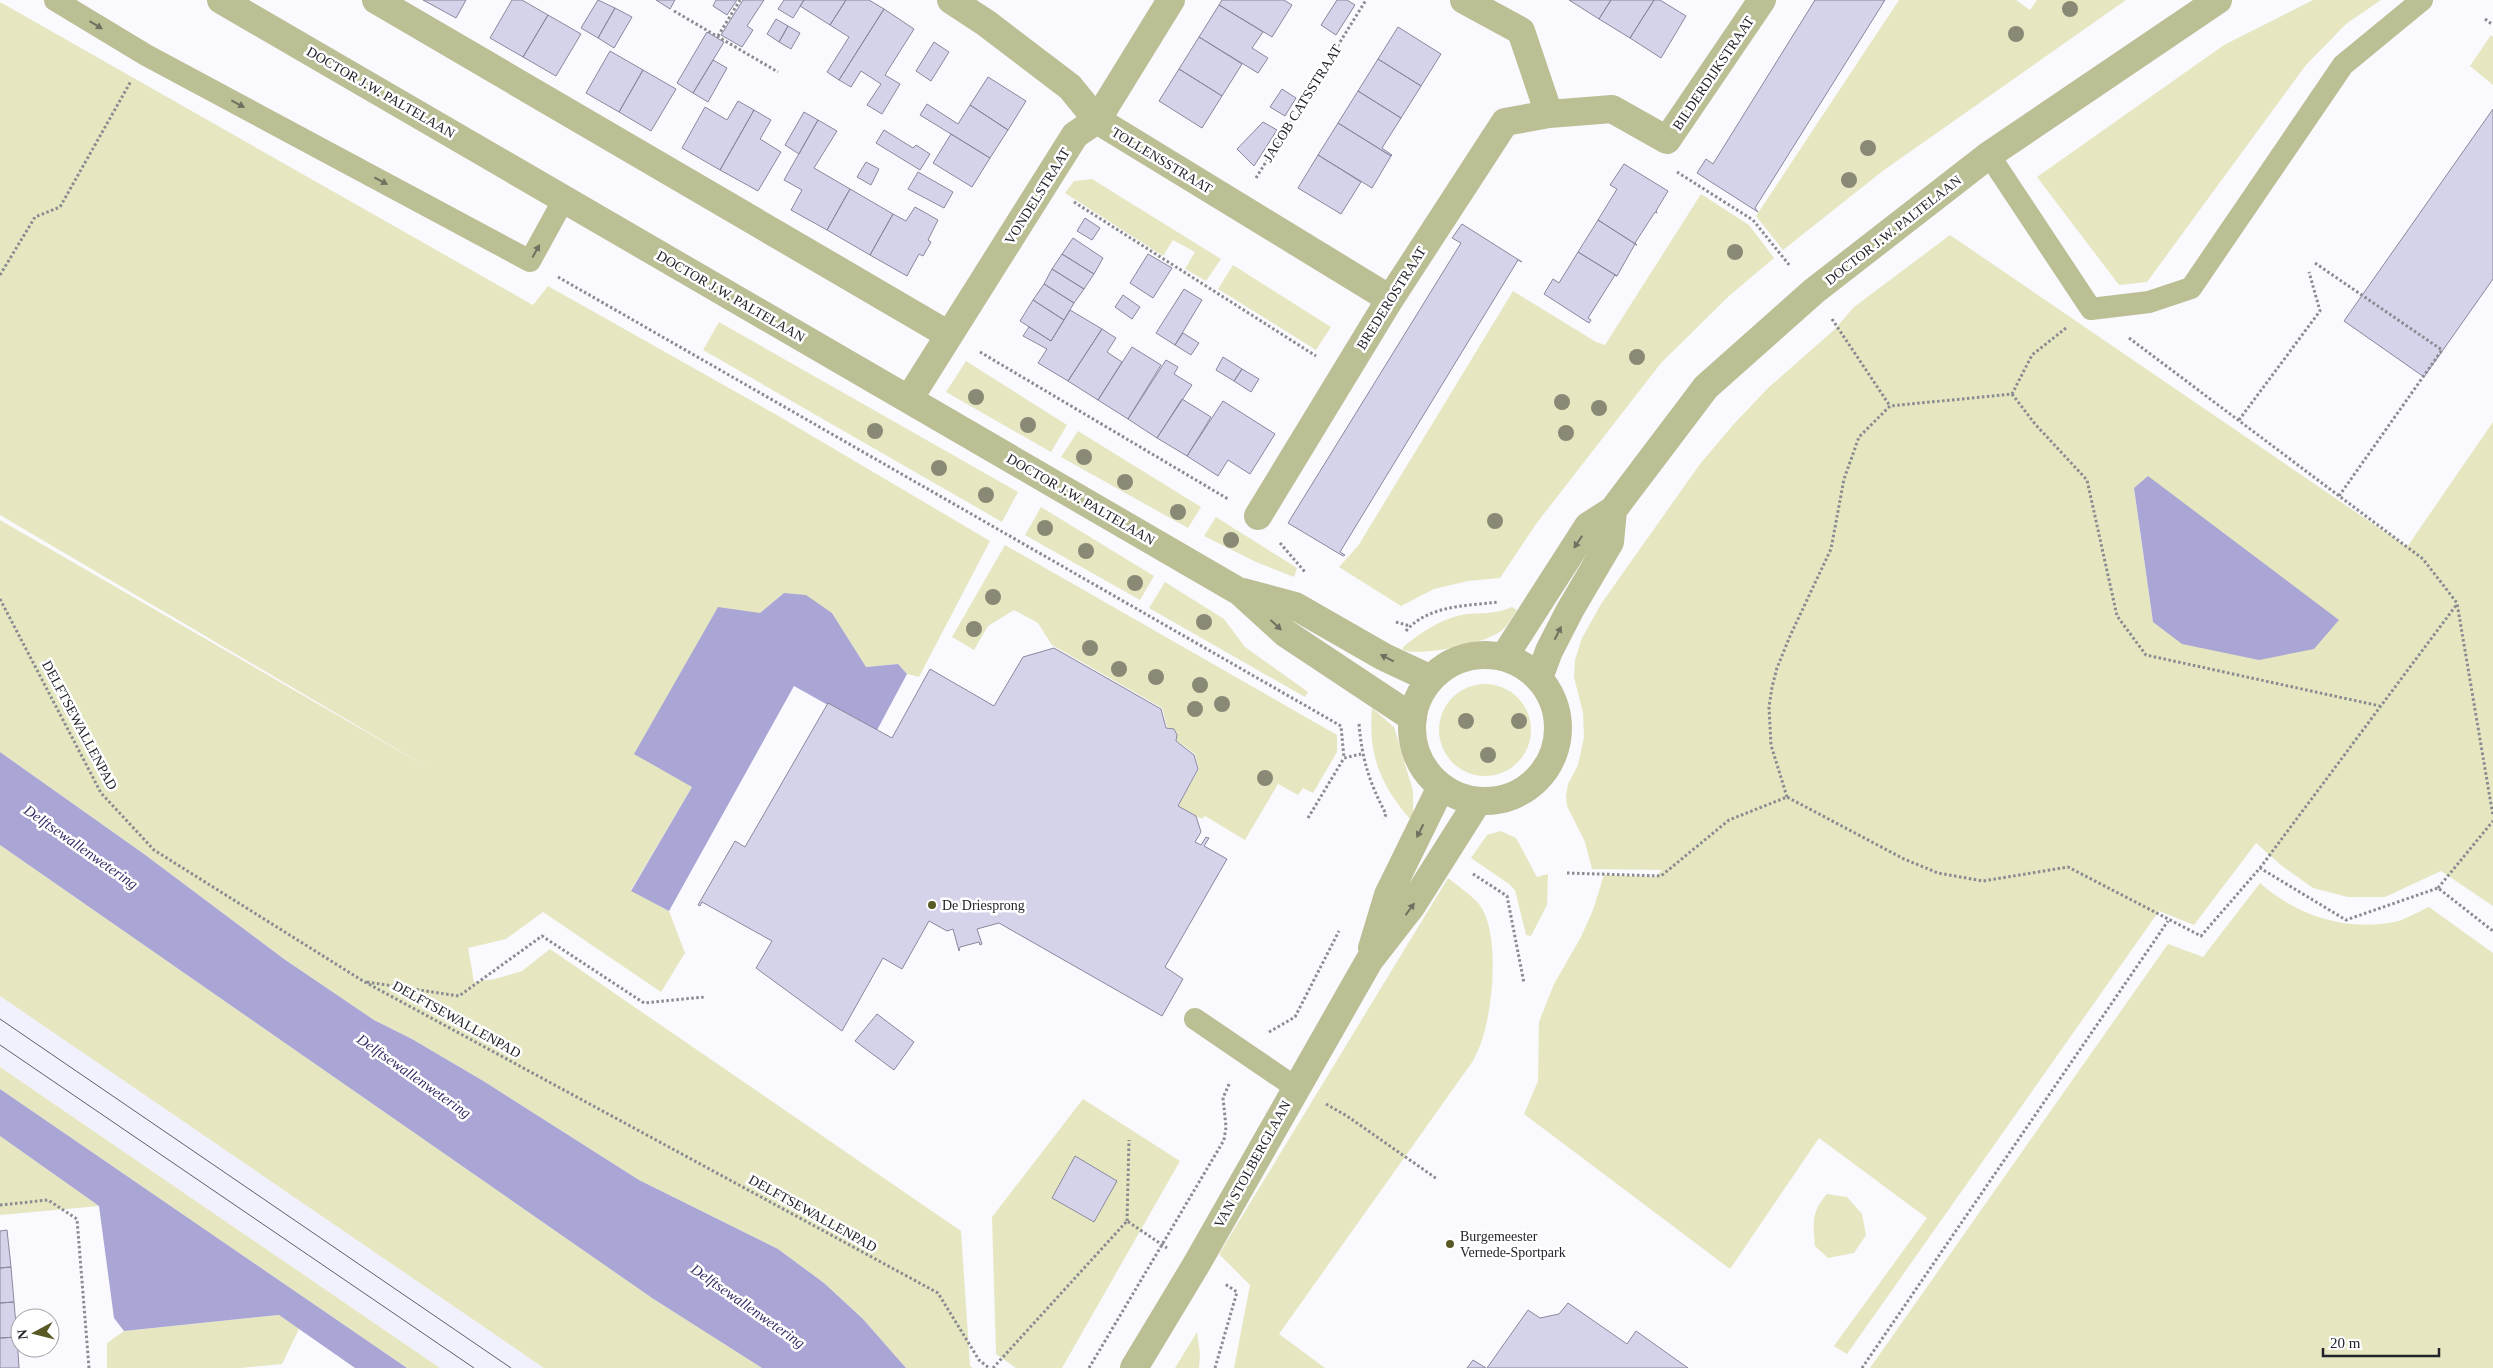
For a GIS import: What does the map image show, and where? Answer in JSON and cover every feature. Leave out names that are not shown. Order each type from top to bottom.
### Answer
[{"type":"street","name":"DOCTOR J.W. PALTELAAN","points":[[221,0],[1240,592],[1285,633],[1413,718]]},
{"type":"street","points":[[376,0],[949,335]]},
{"type":"street","name":"TOLLENSSTRAAT","points":[[951,0],[986,23],[1070,87],[1097,120],[1390,299]]},
{"type":"street","name":"VONDELSTRAAT","points":[[909,399],[1074,135],[1097,120],[1171,0]]},
{"type":"street","points":[[1464,0],[1521,31],[1549,114]]},
{"type":"street","name":"BILDERDIJKSTRAAT","points":[[1549,114],[1612,109],[1667,140],[1762,0]]},
{"type":"street","name":"DOCTOR J.W. PALTELAAN","points":[[1504,657],[1588,526],[1613,510],[1706,387],[1814,291],[1989,155],[2218,0]]},
{"type":"street","name":"BREDEROSTRAAT","points":[[1258,516],[1390,299],[1505,122],[1549,114]]},
{"type":"street","points":[[1539,678],[1549,651],[1570,610],[1610,542],[1613,510]]},
{"type":"street","name":"DOCTOR J.W. PALTELAAN","points":[[1240,592],[1295,606],[1384,657],[1431,679]]},
{"type":"street","points":[[1490,655],[1504,657],[1517,662],[1539,678],[1552,699],[1558,722],[1554,755],[1535,782],[1522,792],[1496,801],[1478,801],[1459,796],[1441,787],[1432,778],[1418,756],[1412,731],[1413,718],[1419,697],[1431,679],[1441,670],[1464,658],[1490,655]]},
{"type":"street","name":"VAN STOLBERGLAAN","points":[[1369,961],[1388,894],[1441,787]]},
{"type":"street","name":"VAN STOLBERGLAAN","points":[[1134,1368],[1196,1265],[1295,1086],[1369,961],[1411,907],[1443,853],[1478,801]]},
{"type":"lane","points":[[55,0],[146,55],[530,261],[564,199]]},
{"type":"lane","points":[[1989,155],[2091,309],[2150,302],[2191,288],[2344,65],[2422,0]]},
{"type":"lane","points":[[1195,1020],[1295,1086]]},
{"type":"path","points":[[718,36],[740,0]]},
{"type":"path","name":"JACOB CATSSTRAAT","points":[[1238,206],[1366,0]]},
{"type":"path","points":[[674,11],[778,72]]},
{"type":"path","points":[[2485,19],[2493,25]]},
{"type":"path","points":[[0,275],[35,217],[60,207],[146,55]]},
{"type":"path","points":[[1667,140],[1678,173],[1754,220],[1791,267],[1814,291],[1890,406]]},
{"type":"path","points":[[1045,184],[1344,373]]},
{"type":"path","points":[[530,261],[1341,726],[1344,758],[1308,818]]},
{"type":"path","points":[[2315,263],[2442,350],[2340,496]]},
{"type":"path","points":[[2239,420],[2320,312],[2309,272]]},
{"type":"path","points":[[2012,394],[2032,354],[2091,309],[2423,559],[2457,603],[2493,816]]},
{"type":"path","points":[[949,335],[1258,516],[1310,579]]},
{"type":"path","points":[[2012,394],[1890,406],[1859,437],[1844,479],[1831,549],[1777,668],[1769,707],[1770,726],[1772,745],[1787,797],[1904,859],[1938,873],[1983,881],[2068,867],[2201,936],[2260,868],[2457,603]]},
{"type":"path","points":[[2012,394],[2035,424],[2087,480],[2117,616],[2146,655],[2380,706]]},
{"type":"path","name":"DELFTSEWALLENPAD","points":[[0,599],[102,793],[154,850],[363,981],[938,1293],[979,1360],[989,1368]]},
{"type":"path","points":[[1344,758],[1361,754]]},
{"type":"path","points":[[1568,873],[1661,876],[1729,820],[1787,797]]},
{"type":"path","points":[[1386,814],[1417,836]]},
{"type":"path","points":[[2260,868],[2346,920],[2438,888],[2493,821]]},
{"type":"path","points":[[1443,853],[1507,896],[1524,984]]},
{"type":"path","points":[[2438,888],[2493,931]]},
{"type":"path","points":[[1862,1368],[2168,920]]},
{"type":"path","points":[[363,981],[460,996],[542,936],[644,1003],[705,997]]},
{"type":"path","points":[[1347,1116],[1437,1179]]},
{"type":"path","points":[[994,1368],[1127,1221],[1129,1140]]},
{"type":"path","points":[[0,1205],[48,1200],[77,1219],[89,1368]]},
{"type":"path","points":[[1127,1221],[1238,1292],[1215,1368]]},
{"type":"shaded area","points":[[0,996],[544,1368],[440,1368],[0,1067]]},
{"type":"green space","points":[[1899,0],[2016,0],[2030,10],[2037,0],[2126,0],[1884,170],[1783,250],[1756,216]]},
{"type":"green space","points":[[2313,0],[2381,0],[2346,24],[2306,65],[2147,282],[2119,285],[2037,177],[2224,45]]},
{"type":"green space","points":[[0,2],[533,305],[548,286],[775,414],[990,541],[919,677],[907,674],[898,664],[866,667],[832,613],[784,593],[760,613],[692,787],[631,890],[669,911],[685,953],[661,992],[543,912],[506,939],[468,948],[474,982],[495,979],[522,971],[550,949],[961,1231],[970,1366],[973,1368],[906,1368],[863,1319],[824,1283],[778,1249],[639,1180],[485,1082],[412,1039],[374,1020],[284,959],[144,854],[0,752],[0,520],[434,771],[0,515]]},
{"type":"green space","points":[[2491,35],[2493,37],[2493,85],[2470,66]]},
{"type":"green space","points":[[1092,179],[1221,259],[1206,281],[1185,269],[1195,252],[1173,240],[1163,256],[1065,193],[1074,181]]},
{"type":"green space","points":[[1701,194],[1749,225],[1774,258],[1729,296],[1661,363],[1536,524],[1500,578],[1468,581],[1434,589],[1401,606],[1339,567],[1358,546],[1513,291],[1596,342],[1605,345]]},
{"type":"green space","points":[[1950,235],[2407,547],[2493,422],[2493,906],[2441,871],[2385,897],[2348,897],[2313,888],[2282,866],[2256,843],[2194,925],[2159,911],[1847,1354],[1834,1346],[1927,1218],[1819,1138],[1730,1269],[1524,1114],[1538,1081],[1539,1022],[1554,984],[1581,937],[1593,910],[1604,875],[1655,877],[1662,870],[1592,869],[1585,842],[1567,806],[1568,784],[1578,765],[1584,737],[1583,713],[1574,677],[1575,660],[1582,638],[1601,604],[1700,464],[1768,388],[1834,330],[1854,307]],"holes":[[[2134,489],[2259,660],[2153,622]]]},
{"type":"green space","points":[[1233,265],[1331,327],[1316,350],[1218,289]]},
{"type":"green space","points":[[719,322],[1018,492],[1002,522],[703,350]]},
{"type":"green space","points":[[966,361],[1067,425],[1051,452],[946,392]]},
{"type":"green space","points":[[1078,431],[1201,507],[1188,528],[1061,457]]},
{"type":"green space","points":[[1041,507],[1154,576],[1140,600],[1025,535]]},
{"type":"green space","points":[[1216,517],[1297,568],[1294,577],[1256,562],[1204,536]]},
{"type":"green space","points":[[1005,545],[1337,735],[1337,752],[1313,793],[1303,788],[1298,795],[1278,784],[1245,840],[1205,816],[1202,819],[1178,806],[1199,769],[1195,754],[1177,741],[1176,731],[1167,727],[1162,708],[1052,645],[1038,623],[1014,610],[988,626],[974,650],[952,637]]},
{"type":"green space","points":[[1165,582],[1224,619],[1245,647],[1308,692],[1305,697],[1149,608]]},
{"type":"green space","points":[[1512,607],[1517,610],[1506,627],[1494,636],[1454,648],[1424,652],[1403,650],[1403,647],[1416,637],[1445,620],[1461,615],[1506,610]]},
{"type":"green space","points":[[1485,684],[1503,687],[1518,697],[1528,712],[1531,730],[1528,748],[1518,763],[1503,773],[1485,776],[1467,773],[1452,763],[1442,748],[1439,730],[1442,712],[1452,697],[1467,687]]},
{"type":"green space","points":[[1372,708],[1394,727],[1413,791],[1413,818],[1410,819],[1391,794],[1378,768],[1372,740]]},
{"type":"green space","points":[[1501,831],[1516,838],[1537,877],[1548,874],[1547,905],[1531,936],[1526,935],[1515,890],[1471,858],[1487,835]]},
{"type":"green space","points":[[0,845],[652,1298],[762,1368],[544,1368],[0,996]]},
{"type":"green space","points":[[1448,878],[1478,903],[1485,915],[1490,931],[1493,969],[1492,989],[1486,1026],[1479,1048],[1473,1061],[1279,1334],[1325,1368],[1234,1368],[1250,1285],[1219,1254]]},
{"type":"green space","points":[[2260,883],[2289,904],[2304,912],[2336,922],[2371,925],[2394,922],[2429,907],[2493,953],[2493,1368],[1870,1368],[2168,944],[2203,957]]},
{"type":"green space","points":[[0,1067],[440,1368],[407,1368],[0,1089]]},
{"type":"green space","points":[[1083,1099],[1180,1161],[1062,1368],[1016,1368],[996,1354],[992,1217]]},
{"type":"green space","points":[[0,1136],[99,1206],[0,1215]]},
{"type":"green space","points":[[1827,1194],[1847,1197],[1862,1214],[1866,1235],[1854,1253],[1828,1258],[1815,1246],[1814,1218],[1818,1206]]},
{"type":"green space","points":[[279,1315],[299,1329],[282,1364],[240,1368],[107,1368],[107,1343],[124,1331]]},
{"type":"green space","points":[[1197,1332],[1200,1354],[1199,1368],[1175,1368]]},
{"type":"water","points":[[2148,476],[2339,620],[2314,649],[2259,660],[2182,644],[2153,622],[2134,488]]},
{"type":"water","points":[[784,593],[806,595],[832,613],[866,667],[898,664],[907,674],[876,732],[794,686],[669,911],[631,891],[692,787],[634,754],[718,607],[760,613]]},
{"type":"water","name":"Delftsewallenwetering","points":[[0,752],[144,854],[284,959],[374,1020],[412,1039],[485,1082],[639,1180],[778,1249],[824,1283],[863,1319],[906,1368],[762,1368],[652,1298],[0,845]]},
{"type":"water","points":[[0,1089],[407,1368],[355,1368],[279,1315],[124,1331],[114,1318],[99,1206],[0,1136]]},
{"type":"building","points":[[423,0],[466,0],[456,18]]},
{"type":"building","points":[[512,0],[522,0],[548,15],[523,57],[490,38]]},
{"type":"building","points":[[598,0],[615,8],[598,38],[581,28]]},
{"type":"building","points":[[656,0],[675,0],[670,9]]},
{"type":"building","points":[[716,0],[737,0],[727,15],[713,6]]},
{"type":"building","points":[[743,0],[764,0],[747,26],[753,30],[742,47],[721,35]]},
{"type":"building","points":[[784,0],[804,0],[793,18],[778,9]]},
{"type":"building","points":[[804,0],[846,0],[830,25],[800,6]]},
{"type":"building","points":[[846,0],[869,0],[884,9],[839,80],[827,72],[849,37],[830,25]]},
{"type":"building","points":[[1222,0],[1284,0],[1292,5],[1272,37],[1219,5]]},
{"type":"building","points":[[1337,0],[1347,0],[1355,5],[1336,35],[1321,25]]},
{"type":"building","points":[[1569,0],[1611,0],[1599,19]]},
{"type":"building","points":[[1611,0],[1654,0],[1630,38],[1599,19]]},
{"type":"building","points":[[1654,0],[1660,0],[1686,16],[1661,58],[1630,38]]},
{"type":"building","points":[[1815,0],[1885,0],[1755,208],[1758,212],[1697,173],[1706,159],[1713,164]]},
{"type":"building","points":[[1219,5],[1263,32],[1252,48],[1268,58],[1258,73],[1199,37]]},
{"type":"building","points":[[615,8],[632,17],[614,48],[598,38]]},
{"type":"building","points":[[884,9],[914,29],[885,75],[900,84],[882,114],[867,105],[881,84],[861,71],[851,87],[839,80]]},
{"type":"building","points":[[548,15],[581,34],[556,76],[523,57]]},
{"type":"building","points":[[776,19],[788,26],[779,42],[767,34]]},
{"type":"building","points":[[788,26],[800,33],[791,49],[779,42]]},
{"type":"building","points":[[1398,27],[1441,54],[1421,86],[1378,59]]},
{"type":"building","points":[[707,32],[724,42],[693,93],[677,83]]},
{"type":"building","points":[[1199,37],[1242,64],[1222,96],[1179,69]]},
{"type":"building","points":[[934,42],[949,52],[931,81],[916,71]]},
{"type":"building","points":[[610,51],[643,70],[619,112],[586,93]]},
{"type":"building","points":[[1378,59],[1421,86],[1401,118],[1358,91]]},
{"type":"building","points":[[713,60],[727,68],[708,102],[693,93]]},
{"type":"building","points":[[1179,69],[1222,96],[1202,128],[1159,101]]},
{"type":"building","points":[[643,70],[676,89],[651,131],[619,112]]},
{"type":"building","points":[[988,77],[1026,101],[1008,130],[970,105]]},
{"type":"building","points":[[1282,89],[1296,98],[1285,116],[1270,107]]},
{"type":"building","points":[[1358,91],[1401,118],[1382,148],[1391,156],[1338,123]]},
{"type":"building","points":[[738,101],[754,110],[720,170],[682,148],[705,107],[727,120]]},
{"type":"building","points":[[927,104],[958,124],[970,105],[1008,130],[990,158],[920,115]]},
{"type":"building","points":[[2493,109],[2493,279],[2424,377],[2344,321]]},
{"type":"building","points":[[754,110],[771,120],[760,139],[781,152],[758,191],[720,170]]},
{"type":"building","points":[[804,112],[818,120],[799,154],[785,145]]},
{"type":"building","points":[[818,120],[837,131],[814,168],[850,189],[827,230],[791,210],[802,190],[784,180]]},
{"type":"building","points":[[1263,122],[1277,130],[1254,166],[1237,149]]},
{"type":"building","points":[[1338,123],[1391,156],[1372,188],[1318,155]]},
{"type":"building","points":[[884,130],[913,148],[916,145],[930,154],[920,170],[876,143]]},
{"type":"building","points":[[951,134],[990,158],[972,187],[933,163]]},
{"type":"building","points":[[1318,155],[1361,182],[1341,214],[1298,188]]},
{"type":"building","points":[[866,162],[879,169],[871,185],[857,177]]},
{"type":"building","points":[[1624,164],[1668,191],[1656,211],[1657,213],[1655,212],[1635,243],[1637,245],[1598,220],[1617,189],[1610,185]]},
{"type":"building","points":[[918,172],[953,192],[944,208],[908,189]]},
{"type":"building","points":[[850,189],[893,214],[870,255],[827,230]]},
{"type":"building","points":[[915,207],[938,220],[928,240],[931,242],[923,256],[919,254],[907,276],[870,255],[893,214],[906,221]]},
{"type":"building","points":[[1085,218],[1100,228],[1092,240],[1077,231]]},
{"type":"building","points":[[1598,220],[1637,245],[1635,244],[1617,276],[1578,252]]},
{"type":"building","points":[[1462,224],[1522,262],[1518,260],[1340,552],[1345,555],[1343,556],[1288,523],[1461,243],[1452,238]]},
{"type":"building","points":[[1073,238],[1103,258],[1094,274],[1062,254]]},
{"type":"building","points":[[1578,252],[1617,276],[1615,275],[1588,318],[1591,320],[1589,323],[1544,294],[1553,279],[1559,283]]},
{"type":"building","points":[[1062,254],[1094,274],[1084,289],[1052,269]]},
{"type":"building","points":[[1148,254],[1172,268],[1153,298],[1130,283]]},
{"type":"building","points":[[1052,269],[1084,289],[1074,303],[1044,284]]},
{"type":"building","points":[[1044,284],[1074,303],[1064,320],[1033,300]]},
{"type":"building","points":[[1184,289],[1202,300],[1175,345],[1156,333]]},
{"type":"building","points":[[1123,295],[1140,307],[1132,319],[1115,307]]},
{"type":"building","points":[[1033,300],[1064,320],[1051,341],[1020,321]]},
{"type":"building","points":[[1070,310],[1102,329],[1068,381],[1038,363],[1047,349],[1023,336],[1029,327],[1051,341]]},
{"type":"building","points":[[1102,329],[1116,338],[1107,352],[1122,362],[1098,400],[1068,381]]},
{"type":"building","points":[[1183,333],[1199,343],[1191,355],[1175,345]]},
{"type":"building","points":[[1132,347],[1161,365],[1128,419],[1098,400]]},
{"type":"building","points":[[1223,357],[1242,369],[1234,381],[1216,370]]},
{"type":"building","points":[[1166,360],[1178,367],[1174,374],[1192,385],[1157,438],[1128,419]]},
{"type":"building","points":[[1242,369],[1259,379],[1251,392],[1234,381]]},
{"type":"building","points":[[1182,399],[1211,417],[1187,456],[1157,438]]},
{"type":"building","points":[[1223,401],[1275,434],[1250,474],[1228,460],[1218,476],[1187,456]]},
{"type":"building","points":[[1054,648],[1161,709],[1166,728],[1174,729],[1177,735],[1176,741],[1194,755],[1198,769],[1178,806],[1196,816],[1201,832],[1195,842],[1201,845],[1206,837],[1209,838],[1204,846],[1227,859],[1165,967],[1183,979],[1162,1016],[999,923],[977,929],[982,944],[980,945],[979,942],[960,947],[959,951],[953,929],[947,931],[929,921],[902,969],[883,958],[842,1031],[756,968],[772,941],[702,902],[700,906],[698,905],[735,841],[745,847],[828,703],[892,738],[930,669],[994,706],[1023,657]]},
{"type":"building","points":[[877,1014],[914,1042],[894,1070],[855,1041]]},
{"type":"building","points":[[1075,1156],[1117,1181],[1094,1222],[1052,1198]]},
{"type":"building","points":[[7,1230],[11,1267],[0,1268],[0,1231]]},
{"type":"building","points":[[11,1267],[14,1302],[0,1303],[0,1268]]},
{"type":"building","points":[[14,1302],[15,1308],[10,1308],[10,1337],[0,1338],[0,1303]]},
{"type":"building","points":[[1568,1303],[1627,1344],[1636,1331],[1688,1368],[1487,1368],[1528,1310],[1540,1318],[1559,1314]]},
{"type":"building","points":[[10,1337],[10,1358],[18,1358],[19,1368],[0,1368],[0,1338]]},
{"type":"building","points":[[1473,1360],[1486,1368],[1467,1368]]},
{"type":"tram line","points":[[0,1019],[511,1368]]},
{"type":"tram line","points":[[0,1045],[474,1368]]},
{"type":"place","name":"De Driesprong","points":[[932,905]]},
{"type":"place","name":"Burgemeester Vernede-Sportpark","points":[[1450,1244]]}]
